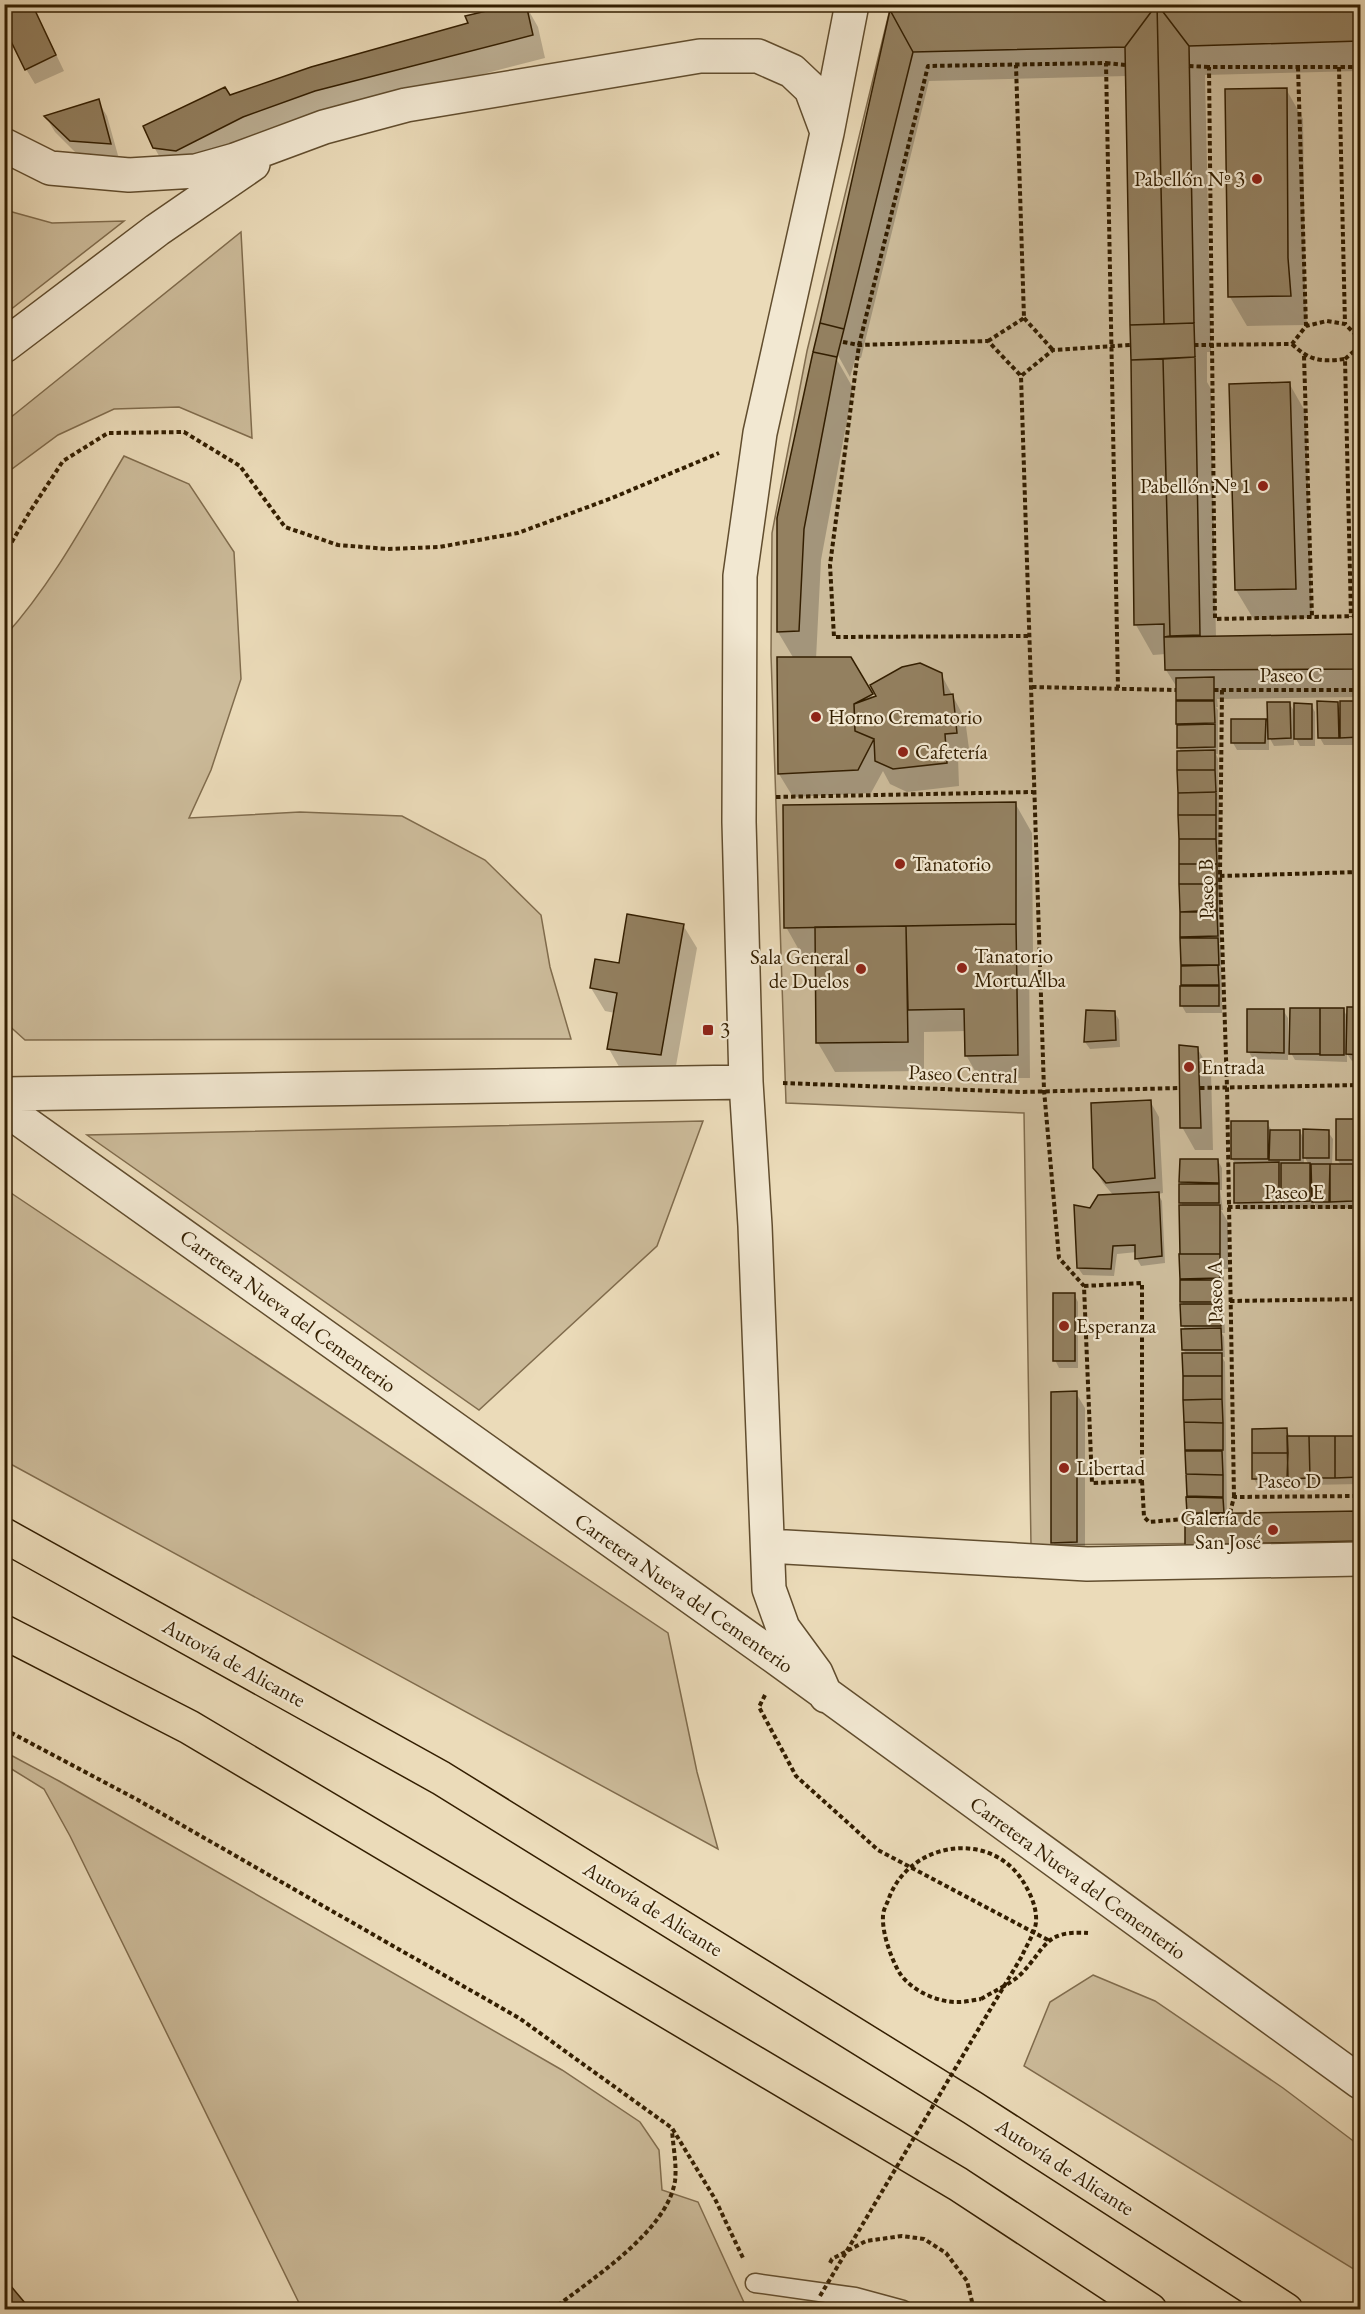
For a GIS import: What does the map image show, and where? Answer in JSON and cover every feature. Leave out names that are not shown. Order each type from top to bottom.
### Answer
[{"type":"highway","name":"Autovía de Alicante","points":[[4,1535],[441,1778],[973,2108],[1286,2310]]},
{"type":"highway","points":[[4,1632],[189,1727],[958,2184],[1150,2310]]},
{"type":"street","points":[[826,1696],[816,1673],[783,1628],[769,1589],[756,1238],[746,1082],[739,800],[740,576],[760,433],[827,132],[852,4]]},
{"type":"street","points":[[4,145],[50,168],[129,175],[196,171],[324,128],[406,105],[700,56],[758,56],[792,71],[811,89],[827,132]]},
{"type":"street","points":[[4,346],[157,230],[287,142]]},
{"type":"street","points":[[4,1094],[746,1082]]},
{"type":"street","name":"Carretera Nueva del Cementerio","points":[[4,1108],[782,1662],[1360,2082]]},
{"type":"street","points":[[768,1546],[1087,1563],[1360,1559]]},
{"type":"lane","points":[[755,2283],[855,2297],[903,2310]]},
{"type":"path","points":[[1106,63],[1118,688]]},
{"type":"path","points":[[1028,636],[834,637],[830,565],[859,345],[928,66],[1106,63],[1125,65]]},
{"type":"path","points":[[1016,65],[1024,318],[1053,350]]},
{"type":"path","points":[[1189,66],[1360,67]]},
{"type":"path","points":[[1209,67],[1215,619],[1360,616]]},
{"type":"path","points":[[1298,67],[1306,326]]},
{"type":"path","points":[[1339,67],[1345,324]]},
{"type":"path","points":[[843,342],[859,345],[988,340],[1024,318]]},
{"type":"path","points":[[1292,344],[1306,326],[1327,321],[1345,324],[1360,339]]},
{"type":"path","points":[[988,340],[1021,376],[1044,1090],[1059,1258],[1083,1286],[1092,1483],[1142,1481]]},
{"type":"path","points":[[1194,345],[1292,344],[1305,356],[1325,362],[1345,360],[1360,346]]},
{"type":"path","points":[[1021,376],[1053,350],[1130,345]]},
{"type":"path","points":[[1305,356],[1312,617]]},
{"type":"path","points":[[1345,360],[1351,616]]},
{"type":"path","points":[[4,555],[63,461],[108,432],[184,432],[240,466],[285,527],[339,545],[388,549],[439,547],[518,533],[687,468],[760,433]]},
{"type":"path","points":[[1032,687],[1176,690]]},
{"type":"path","name":"Paseo C","points":[[1214,690],[1360,690]]},
{"type":"path","name":"Paseo B","points":[[1222,690],[1220,876],[1227,1087]]},
{"type":"path","points":[[739,800],[787,796],[1033,792]]},
{"type":"path","points":[[1220,876],[1360,872]]},
{"type":"path","name":"Paseo Central","points":[[746,1082],[1022,1092],[1180,1088]]},
{"type":"path","points":[[1200,1088],[1360,1085]]},
{"type":"path","name":"Paseo A","points":[[1227,1087],[1234,1497]]},
{"type":"path","name":"Paseo E","points":[[1228,1207],[1360,1207]]},
{"type":"path","points":[[1083,1286],[1143,1283],[1142,1481],[1144,1517],[1149,1522],[1185,1519]]},
{"type":"path","points":[[1230,1301],[1360,1299]]},
{"type":"path","name":"Paseo D","points":[[1230,1514],[1234,1497],[1360,1496]]},
{"type":"path","points":[[782,1662],[759,1707],[796,1776],[878,1850],[1048,1940],[1020,1975],[981,1999],[958,2003],[925,1995],[901,1975],[889,1952],[883,1915],[901,1875],[923,1858],[950,1848],[975,1849],[995,1856],[1018,1873],[1033,1897],[1036,1923],[1022,1956],[820,2296]]},
{"type":"path","points":[[4,1730],[138,1800],[519,2018],[672,2128],[715,2199],[755,2283]]},
{"type":"path","points":[[552,2310],[646,2235],[666,2208],[675,2180],[672,2128]]},
{"type":"path","points":[[866,2241],[902,2236],[924,2240],[932,2244],[946,2253],[967,2281],[974,2310]]},
{"type":"shaded area","points":[[891,5],[1360,5],[1360,1542],[1031,1545],[1024,1113],[786,1103],[771,655],[772,533],[807,351]]},
{"type":"shaded area","points":[[5,210],[52,223],[124,221],[5,314]]},
{"type":"shaded area","points":[[241,232],[252,438],[179,407],[114,409],[58,435],[8,472],[5,480],[5,422]]},
{"type":"shaded area","points":[[124,456],[189,484],[234,552],[241,679],[211,770],[189,818],[300,812],[402,816],[485,860],[541,915],[550,967],[571,1039],[25,1040],[5,1022],[5,636],[54,572]]},
{"type":"shaded area","points":[[703,1121],[657,1246],[479,1410],[87,1135]]},
{"type":"shaded area","points":[[5,1189],[668,1633],[697,1772],[718,1849],[5,1461]]},
{"type":"shaded area","points":[[5,1752],[562,2070],[640,2122],[659,2150],[662,2190],[698,2202],[747,2309],[302,2309],[70,1836],[44,1789],[5,1765]]},
{"type":"shaded area","points":[[1093,1975],[1155,2001],[1283,2088],[1360,2146],[1360,2273],[1024,2066],[1050,2002]]},
{"type":"building","points":[[4,4],[32,4],[56,55],[25,70],[4,27]]},
{"type":"building","points":[[516,4],[526,4],[533,35],[315,91],[243,117],[176,151],[153,148],[143,126],[225,87],[230,95],[311,67],[468,23],[465,16]]},
{"type":"building","points":[[1157,4],[1125,47],[913,52],[890,10]]},
{"type":"building","points":[[1157,4],[1189,46],[1194,323],[1164,324]]},
{"type":"building","points":[[1157,4],[1164,324],[1130,325],[1125,47]]},
{"type":"building","points":[[1157,4],[1360,4],[1360,41],[1189,46]]},
{"type":"building","points":[[890,10],[913,52],[844,329],[820,323]]},
{"type":"building","name":"Pabellón Nº 3","points":[[1287,88],[1288,258],[1291,296],[1228,297],[1225,89]]},
{"type":"building","points":[[1357,90],[1360,90],[1360,232],[1357,104]]},
{"type":"building","points":[[99,99],[111,144],[70,141],[44,116]]},
{"type":"building","points":[[820,323],[844,329],[837,357],[813,352]]},
{"type":"building","points":[[1194,323],[1195,357],[1131,360],[1130,325]]},
{"type":"building","points":[[813,352],[837,357],[804,529],[799,631],[777,632],[777,518]]},
{"type":"building","points":[[1195,357],[1200,635],[1170,636],[1163,359]]},
{"type":"building","points":[[1163,359],[1170,636],[1164,637],[1164,624],[1134,625],[1131,360]]},
{"type":"building","name":"Pabellón Nº 1","points":[[1290,382],[1296,589],[1235,590],[1229,384]]},
{"type":"building","points":[[1360,634],[1360,669],[1165,670],[1164,637]]},
{"type":"building","name":"Horno Crematorio","points":[[777,657],[851,657],[873,694],[854,704],[855,731],[874,739],[858,770],[778,774]]},
{"type":"building","points":[[920,663],[942,673],[944,695],[953,694],[957,733],[945,734],[947,763],[893,769],[875,761],[874,739],[855,731],[854,704],[876,696],[870,685],[902,667]]},
{"type":"building","points":[[1214,677],[1214,700],[1176,700],[1176,678]]},
{"type":"building","points":[[1176,701],[1214,701],[1215,723],[1176,724]]},
{"type":"building","points":[[1317,701],[1338,702],[1339,738],[1318,738]]},
{"type":"building","points":[[1340,701],[1360,701],[1360,737],[1340,738]]},
{"type":"building","points":[[1267,702],[1290,702],[1291,738],[1268,739]]},
{"type":"building","points":[[1294,703],[1312,704],[1312,739],[1294,739]]},
{"type":"building","points":[[1231,719],[1266,719],[1265,743],[1231,743]]},
{"type":"building","points":[[1215,724],[1215,747],[1177,748],[1177,725]]},
{"type":"building","points":[[1215,750],[1215,770],[1177,770],[1177,751]]},
{"type":"building","points":[[1177,770],[1215,770],[1216,792],[1178,793]]},
{"type":"building","points":[[1216,792],[1216,815],[1178,815],[1178,793]]},
{"type":"building","name":"Tanatorio","points":[[1016,802],[1016,924],[784,928],[783,805]]},
{"type":"building","points":[[1178,815],[1216,815],[1216,839],[1179,839]]},
{"type":"building","points":[[1179,839],[1216,839],[1217,864],[1179,864]]},
{"type":"building","points":[[1179,864],[1217,864],[1217,884],[1179,884]]},
{"type":"building","points":[[1179,884],[1217,884],[1217,910],[1180,912]]},
{"type":"building","points":[[1180,912],[1217,912],[1218,936],[1180,937]]},
{"type":"building","points":[[627,914],[684,924],[661,1055],[607,1049],[617,993],[590,988],[595,959],[619,963]]},
{"type":"building","name":"Tanatorio MortuAlba","points":[[1016,924],[1018,1055],[965,1056],[964,1009],[908,1010],[906,926]]},
{"type":"building","name":"Sala General de Duelos","points":[[906,926],[908,1042],[816,1043],[815,927]]},
{"type":"building","points":[[1180,938],[1218,938],[1219,965],[1181,965]]},
{"type":"building","points":[[1218,965],[1219,985],[1181,985],[1181,966]]},
{"type":"building","points":[[1180,986],[1219,986],[1219,1006],[1180,1006]]},
{"type":"building","points":[[1347,1007],[1360,1007],[1360,1055],[1346,1054]]},
{"type":"building","points":[[1290,1008],[1320,1008],[1320,1054],[1289,1054]]},
{"type":"building","points":[[1320,1008],[1344,1008],[1344,1055],[1320,1055]]},
{"type":"building","points":[[1247,1009],[1284,1009],[1284,1053],[1247,1052]]},
{"type":"building","points":[[1086,1010],[1115,1011],[1116,1040],[1084,1042]]},
{"type":"building","name":"Entrada","points":[[1179,1045],[1198,1047],[1201,1128],[1180,1128]]},
{"type":"building","points":[[1151,1100],[1155,1178],[1106,1183],[1093,1168],[1091,1103]]},
{"type":"building","points":[[1336,1119],[1360,1119],[1360,1160],[1336,1160]]},
{"type":"building","points":[[1231,1121],[1268,1121],[1268,1159],[1231,1159]]},
{"type":"building","points":[[1303,1129],[1329,1130],[1329,1158],[1303,1158]]},
{"type":"building","points":[[1270,1130],[1300,1130],[1300,1160],[1269,1160]]},
{"type":"building","points":[[1180,1159],[1218,1159],[1219,1183],[1179,1182]]},
{"type":"building","points":[[1279,1162],[1279,1202],[1234,1203],[1234,1163]]},
{"type":"building","points":[[1281,1163],[1310,1163],[1310,1201],[1281,1202]]},
{"type":"building","points":[[1311,1164],[1330,1164],[1329,1202],[1312,1202]]},
{"type":"building","points":[[1330,1164],[1353,1164],[1353,1201],[1330,1202]]},
{"type":"building","points":[[1179,1184],[1219,1184],[1219,1203],[1179,1203]]},
{"type":"building","points":[[1159,1192],[1162,1256],[1135,1259],[1135,1245],[1113,1246],[1111,1269],[1077,1268],[1074,1205],[1090,1208],[1098,1195]]},
{"type":"building","points":[[1179,1205],[1220,1205],[1220,1254],[1180,1254]]},
{"type":"building","points":[[1179,1254],[1220,1254],[1220,1278],[1180,1279]]},
{"type":"building","points":[[1180,1280],[1220,1280],[1220,1302],[1180,1302]]},
{"type":"building","name":"Esperanza","points":[[1053,1293],[1075,1293],[1075,1361],[1053,1361]]},
{"type":"building","points":[[1180,1304],[1221,1304],[1221,1326],[1181,1326]]},
{"type":"building","points":[[1221,1328],[1222,1350],[1182,1350],[1181,1329]]},
{"type":"building","points":[[1182,1353],[1222,1353],[1222,1376],[1183,1376]]},
{"type":"building","points":[[1183,1376],[1222,1376],[1222,1399],[1183,1400]]},
{"type":"building","name":"Libertad","points":[[1077,1391],[1077,1542],[1051,1543],[1051,1392]]},
{"type":"building","points":[[1222,1399],[1223,1423],[1184,1422],[1183,1400]]},
{"type":"building","points":[[1184,1422],[1223,1423],[1223,1450],[1185,1450]]},
{"type":"building","points":[[1287,1428],[1288,1453],[1252,1453],[1252,1429]]},
{"type":"building","points":[[1287,1436],[1309,1436],[1310,1478],[1288,1479]]},
{"type":"building","points":[[1309,1436],[1335,1436],[1335,1478],[1310,1478]]},
{"type":"building","points":[[1335,1436],[1360,1436],[1360,1477],[1335,1478]]},
{"type":"building","points":[[1185,1451],[1222,1451],[1223,1475],[1186,1474]]},
{"type":"building","points":[[1252,1453],[1288,1453],[1287,1479],[1252,1479]]},
{"type":"building","points":[[1186,1474],[1223,1475],[1223,1497],[1187,1496]]},
{"type":"building","points":[[1186,1497],[1223,1498],[1224,1513],[1187,1513]]},
{"type":"building","name":"Galería de San José","points":[[1360,1511],[1360,1541],[1185,1545],[1185,1514]]},
{"type":"building","points":[[5,2279],[25,2303],[16,2310],[4,2310]]},
{"type":"place","name":"Pabellón Nº 3","points":[[1257,179]]},
{"type":"place","name":"Pabellón Nº 1","points":[[1263,486]]},
{"type":"place","name":"Horno Crematorio","points":[[816,717]]},
{"type":"place","name":"Cafetería","points":[[903,752]]},
{"type":"place","name":"Tanatorio","points":[[900,864]]},
{"type":"place","name":"Tanatorio MortuAlba","points":[[962,968]]},
{"type":"place","name":"Sala General de Duelos","points":[[861,969]]},
{"type":"place","name":"3","points":[[708,1030]]},
{"type":"place","name":"Entrada","points":[[1189,1067]]},
{"type":"place","name":"Esperanza","points":[[1064,1326]]},
{"type":"place","name":"Libertad","points":[[1064,1468]]},
{"type":"place","name":"Galería de San José","points":[[1273,1530]]}]
